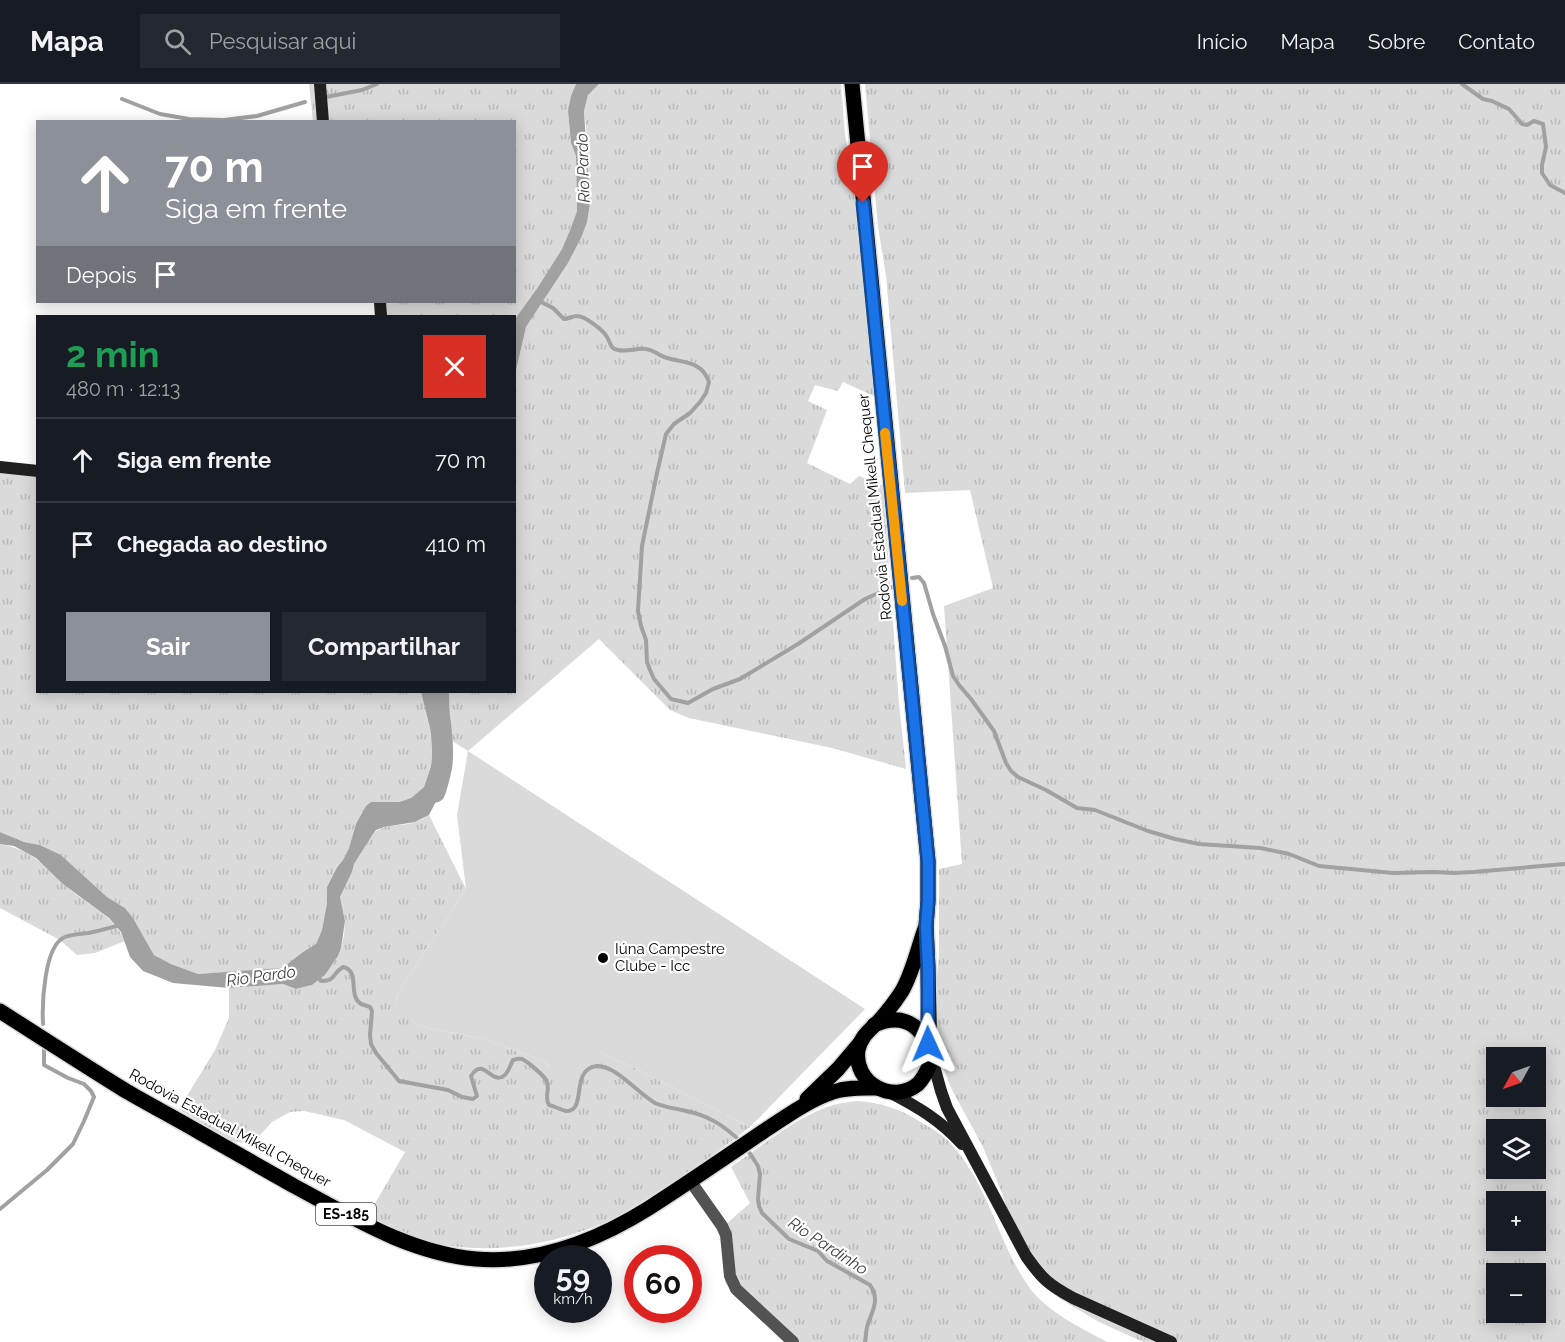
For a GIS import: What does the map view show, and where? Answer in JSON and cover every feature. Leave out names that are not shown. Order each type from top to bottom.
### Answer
[{"type":"main road","points":[[320,84],[323,120]]},
{"type":"main road","name":"Rodovia Estadual Mikell Chequer","points":[[852,84],[927,850],[926,926]]},
{"type":"main road","points":[[0,467],[36,471]]},
{"type":"main road","name":"ES-185","points":[[799,1107],[838,1069],[903,990],[926,926]]},
{"type":"main road","name":"ES-185","points":[[799,1107],[814,1099],[853,1088],[899,1092],[919,1083],[926,1074],[930,1064],[926,926]]},
{"type":"main road","name":"Rodovia Estadual Mikell Chequer","points":[[0,1011],[128,1092],[274,1175],[386,1235],[446,1255],[478,1259],[526,1258],[571,1246],[603,1233],[638,1215],[691,1182],[799,1107]]},
{"type":"main road","points":[[874,1025],[883,1021],[901,1020],[918,1028],[924,1035],[947,1108],[972,1157]]},
{"type":"main road","points":[[860,1043],[859,1064],[868,1082],[927,1112],[955,1137],[972,1157],[1026,1256],[1044,1280],[1073,1298],[1171,1342]]},
{"type":"street","points":[[691,1182],[726,1235],[730,1276],[736,1289],[793,1342]]},
{"type":"green space","points":[[309,84],[576,84],[568,111],[571,143],[576,156],[577,211],[562,249],[516,318],[516,315],[375,315],[374,303],[516,303],[516,120],[313,120]]},
{"type":"green space","points":[[599,84],[841,84],[845,134],[864,251],[876,397],[843,382],[838,391],[815,385],[808,401],[827,410],[807,463],[850,484],[859,476],[883,486],[906,769],[832,748],[689,718],[670,710],[599,639],[468,751],[446,737],[450,722],[449,693],[516,693],[516,371],[526,327],[568,263],[581,238],[587,135],[584,111],[588,95]]},
{"type":"green space","points":[[865,84],[1565,84],[1565,1342],[1143,1342],[1099,1322],[1059,1298],[1038,1275],[1011,1222],[983,1147],[952,1090],[941,1062],[937,1038],[939,869],[962,864],[944,606],[993,588],[970,490],[905,493],[886,276],[878,226]]},
{"type":"green space","points":[[0,471],[36,473],[36,693],[421,693],[436,752],[424,787],[411,798],[398,802],[372,802],[356,824],[349,848],[327,887],[327,903],[322,930],[316,944],[282,968],[198,974],[171,964],[154,955],[125,908],[107,897],[61,855],[40,845],[24,842],[0,832]]},
{"type":"green space","name":"Iúna Campestre Clube - Icc","points":[[468,751],[865,1009],[750,1127],[600,1052],[580,1076],[569,1080],[557,1077],[545,1061],[484,1039],[428,1028],[413,1022],[400,1013],[395,1004],[399,991],[466,889],[457,815]]},
{"type":"green space","points":[[429,815],[466,889],[399,991],[395,1004],[413,1022],[428,1028],[484,1039],[545,1061],[550,1068],[580,1076],[596,1053],[600,1052],[750,1127],[672,1182],[629,1210],[605,1222],[574,1234],[527,1245],[479,1248],[431,1243],[403,1234],[367,1217],[405,1152],[344,1120],[304,1111],[290,1112],[272,1122],[252,1144],[231,1141],[179,1109],[215,1050],[229,1018],[229,988],[283,984],[296,989],[312,985],[325,975],[338,956],[344,935],[345,921],[340,897],[354,864],[373,834],[382,828],[410,824]]},
{"type":"green space","points":[[0,844],[22,851],[40,862],[72,891],[109,919],[125,941],[95,953],[77,955],[60,940],[0,908]]},
{"type":"green space","points":[[856,1101],[883,1105],[900,1111],[931,1128],[947,1140],[974,1176],[1018,1270],[1029,1287],[1055,1312],[1107,1342],[786,1342],[738,1298],[725,1282],[724,1226],[750,1203],[731,1167],[796,1122],[823,1108]]},
{"type":"water","points":[[576,84],[599,84],[588,95],[584,111],[590,202],[587,222],[568,263],[526,327],[516,371],[516,318],[562,249],[577,211],[576,156],[571,143],[568,111]]},
{"type":"water","points":[[421,693],[449,693],[450,722],[442,754],[441,792],[429,815],[415,822],[384,827],[373,834],[354,864],[340,897],[345,921],[338,956],[325,975],[312,985],[296,989],[283,984],[229,988],[173,983],[143,971],[130,957],[121,932],[109,918],[63,884],[36,858],[14,846],[0,844],[0,832],[24,842],[40,845],[61,855],[107,897],[125,908],[154,955],[171,964],[198,974],[282,968],[316,944],[322,930],[327,903],[327,887],[349,848],[356,824],[366,806],[371,802],[399,802],[411,798],[424,787],[436,752]]},
{"type":"waterway","points":[[326,97],[362,90],[377,84]]},
{"type":"waterway","points":[[1462,84],[1483,99],[1509,109],[1522,124],[1527,125],[1534,121],[1543,124],[1546,147],[1542,173],[1550,185],[1565,193]]},
{"type":"waterway","points":[[122,99],[160,114],[189,119],[224,120],[257,116],[305,102]]},
{"type":"waterway","points":[[539,301],[553,308],[564,319],[577,316],[589,321],[605,334],[615,349],[625,351],[646,349],[664,357],[692,364],[702,370],[709,382],[700,402],[666,434],[642,546],[638,611],[646,640],[647,662],[654,679],[671,699],[688,703],[713,689],[740,679],[865,599],[892,587]]},
{"type":"waterway","points":[[912,578],[919,577],[924,583],[953,676],[994,731],[1011,771],[1018,777],[1077,808],[1095,810],[1175,839],[1199,844],[1260,848],[1289,854],[1319,866],[1393,873],[1454,873],[1565,864]]},
{"type":"waterway","name":"Rio Pardo","points":[[435,792],[443,755],[437,693]]},
{"type":"waterway","points":[[43,1024],[46,976],[58,942],[68,936],[120,925]]},
{"type":"waterway","name":"Rio Pardinho","points":[[318,977],[321,981],[330,980],[343,967],[348,969],[353,978],[357,1000],[370,1007],[372,1011],[371,1044],[399,1081],[448,1090],[462,1097],[473,1099],[477,1096],[471,1076],[475,1071],[483,1069],[498,1078],[502,1077],[513,1060],[521,1059],[546,1079],[549,1105],[566,1111],[576,1105],[583,1074],[597,1066],[604,1067],[619,1075],[655,1103],[708,1118],[729,1131],[742,1143]]},
{"type":"waterway","points":[[0,1209],[47,1170],[73,1144],[94,1097],[84,1084],[44,1065],[44,1047]]},
{"type":"waterway","name":"Rio Pardinho","points":[[747,1149],[758,1166],[760,1174],[758,1199],[762,1213],[789,1239],[818,1251],[827,1261],[870,1285],[875,1301],[865,1342]]},
{"type":"slow traffic","points":[[885,433],[902,601]]},
{"type":"place","name":"Iúna Campestre Clube - Icc","points":[[603,958]]},
{"type":"route","points":[[863,203],[928,861],[926,926],[928,1044]]}]
